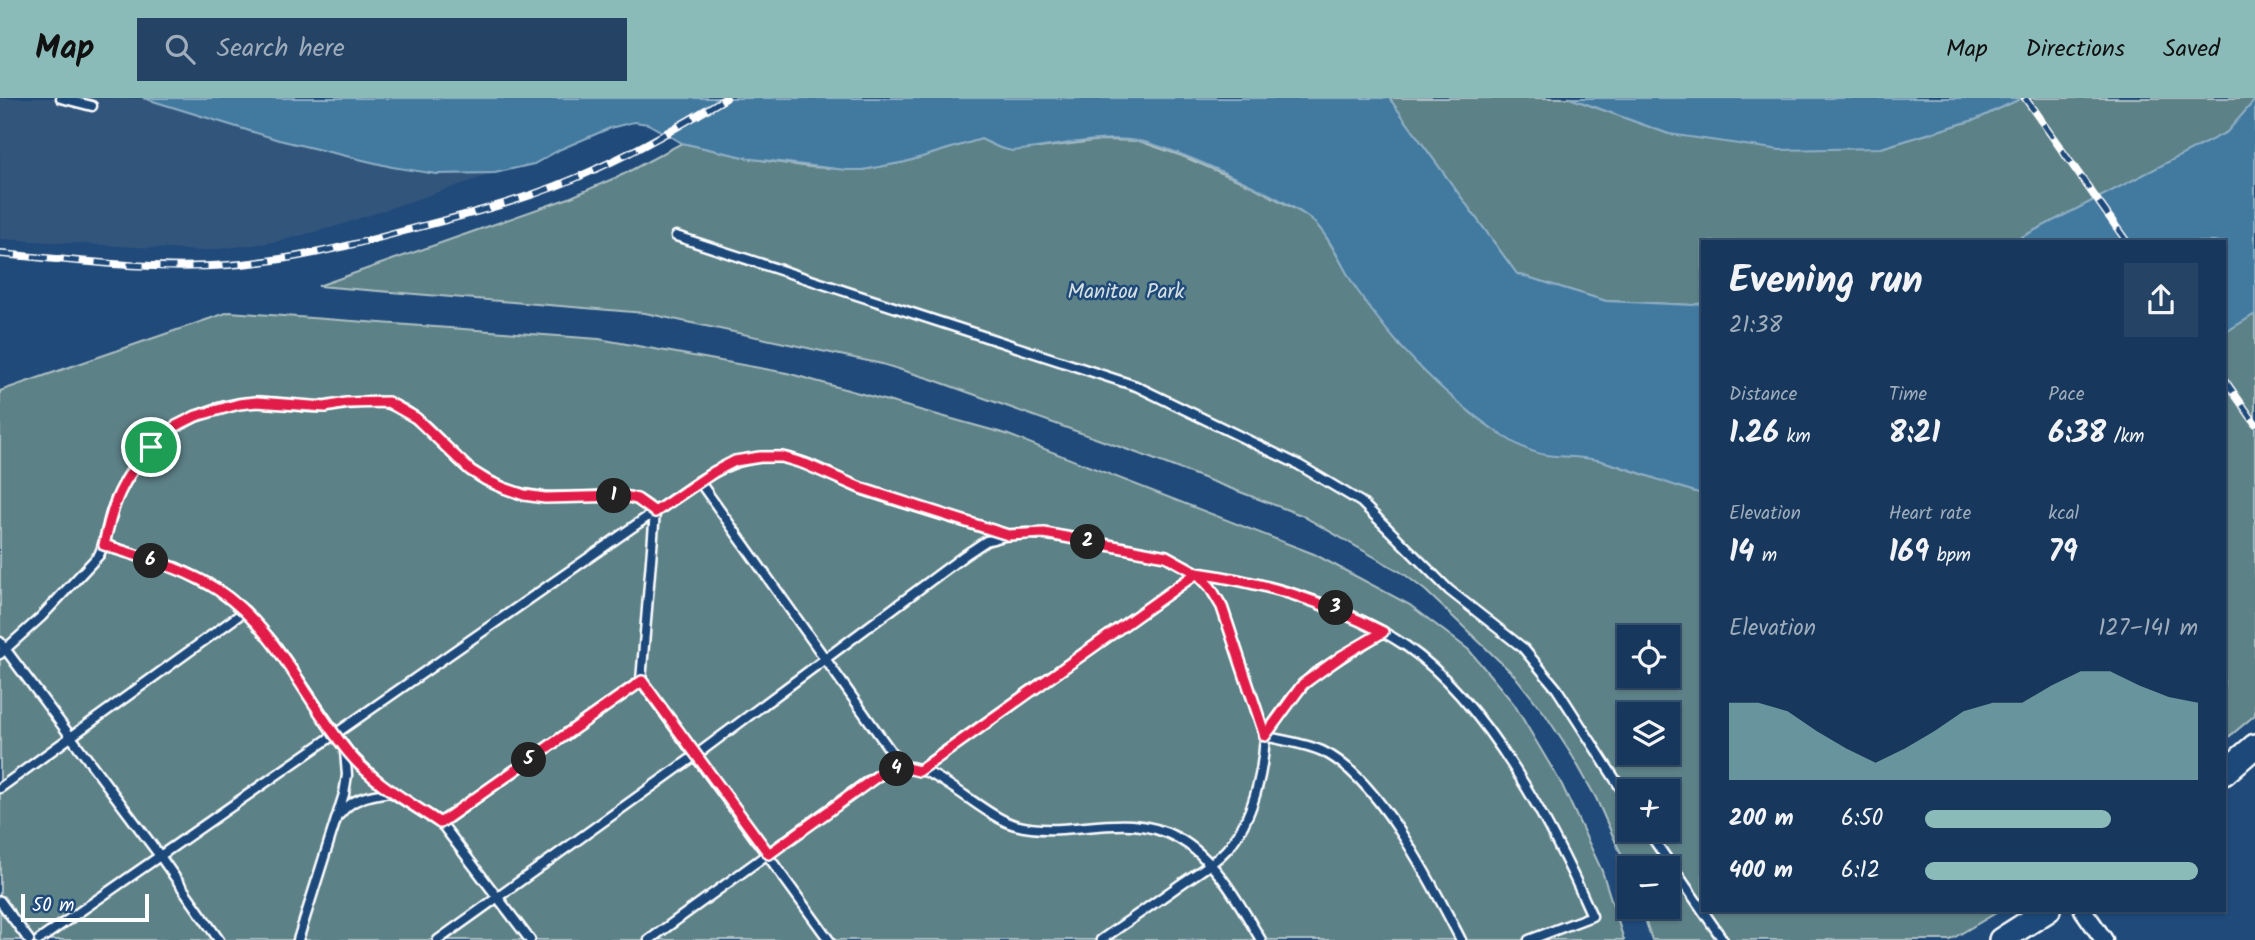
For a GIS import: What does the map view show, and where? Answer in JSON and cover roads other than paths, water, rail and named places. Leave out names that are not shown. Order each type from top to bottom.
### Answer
[{"type":"street","points":[[2226,771],[2255,746]]},
{"type":"street","points":[[2001,940],[2045,912]]},
{"type":"street","points":[[2084,912],[2104,940]]},
{"type":"lane","points":[[61,98],[92,106]]},
{"type":"lane","points":[[676,236],[1136,386],[1299,465],[1361,502],[1449,590],[1522,648],[1557,688],[1617,782]]},
{"type":"lane","points":[[219,940],[160,856],[2,649],[90,565],[104,545],[113,508],[124,483],[137,462],[151,447],[176,426],[196,416],[239,404],[257,402],[307,407],[388,402],[416,418],[470,470],[504,488],[545,498],[624,496],[637,499],[655,512]]},
{"type":"lane","points":[[39,940],[699,481],[735,461],[782,457],[863,489],[1008,535]]},
{"type":"lane","points":[[699,481],[902,767]]},
{"type":"lane","points":[[655,512],[642,681],[829,940]]},
{"type":"lane","points":[[438,940],[696,755],[965,555],[986,541],[1008,535],[1044,533],[1166,556],[1197,573],[1210,587],[1222,607],[1265,736],[1260,773],[1247,813],[1229,847],[1210,864],[1101,940]]},
{"type":"lane","points":[[104,545],[177,568],[217,590],[245,611],[276,646],[345,748],[391,792],[440,823],[530,940]]},
{"type":"lane","points":[[919,771],[1197,573],[1257,583],[1342,610],[1383,632],[1409,648],[1431,667],[1481,720],[1505,754],[1576,880],[1592,916],[1529,940]]},
{"type":"lane","points":[[0,788],[245,611]]},
{"type":"lane","points":[[1265,736],[1303,684],[1342,656],[1383,632]]},
{"type":"lane","points":[[440,823],[642,681]]},
{"type":"lane","points":[[1265,736],[1321,750],[1354,774],[1395,825],[1418,860],[1461,940]]},
{"type":"lane","points":[[299,940],[347,775],[345,748]]},
{"type":"lane","points":[[649,940],[868,782],[902,767],[919,771],[949,786],[973,803],[1015,825],[1042,829],[1139,824],[1174,836],[1191,845],[1210,864],[1239,903],[1261,940]]},
{"type":"lane","points":[[336,819],[351,802],[391,792]]},
{"type":"lane","points":[[1655,842],[1701,908]]},
{"type":"lane","points":[[0,901],[29,940]]},
{"type":"lane","points":[[1704,912],[1723,940]]},
{"type":"railway","points":[[0,254],[171,267],[250,263],[317,252],[477,212],[549,189],[629,153],[726,98]]},
{"type":"railway","points":[[2025,98],[2126,240]]},
{"type":"railway","points":[[2226,382],[2255,423]]},
{"type":"park label","name":"Manitou Park","points":[[1126,292]]}]
